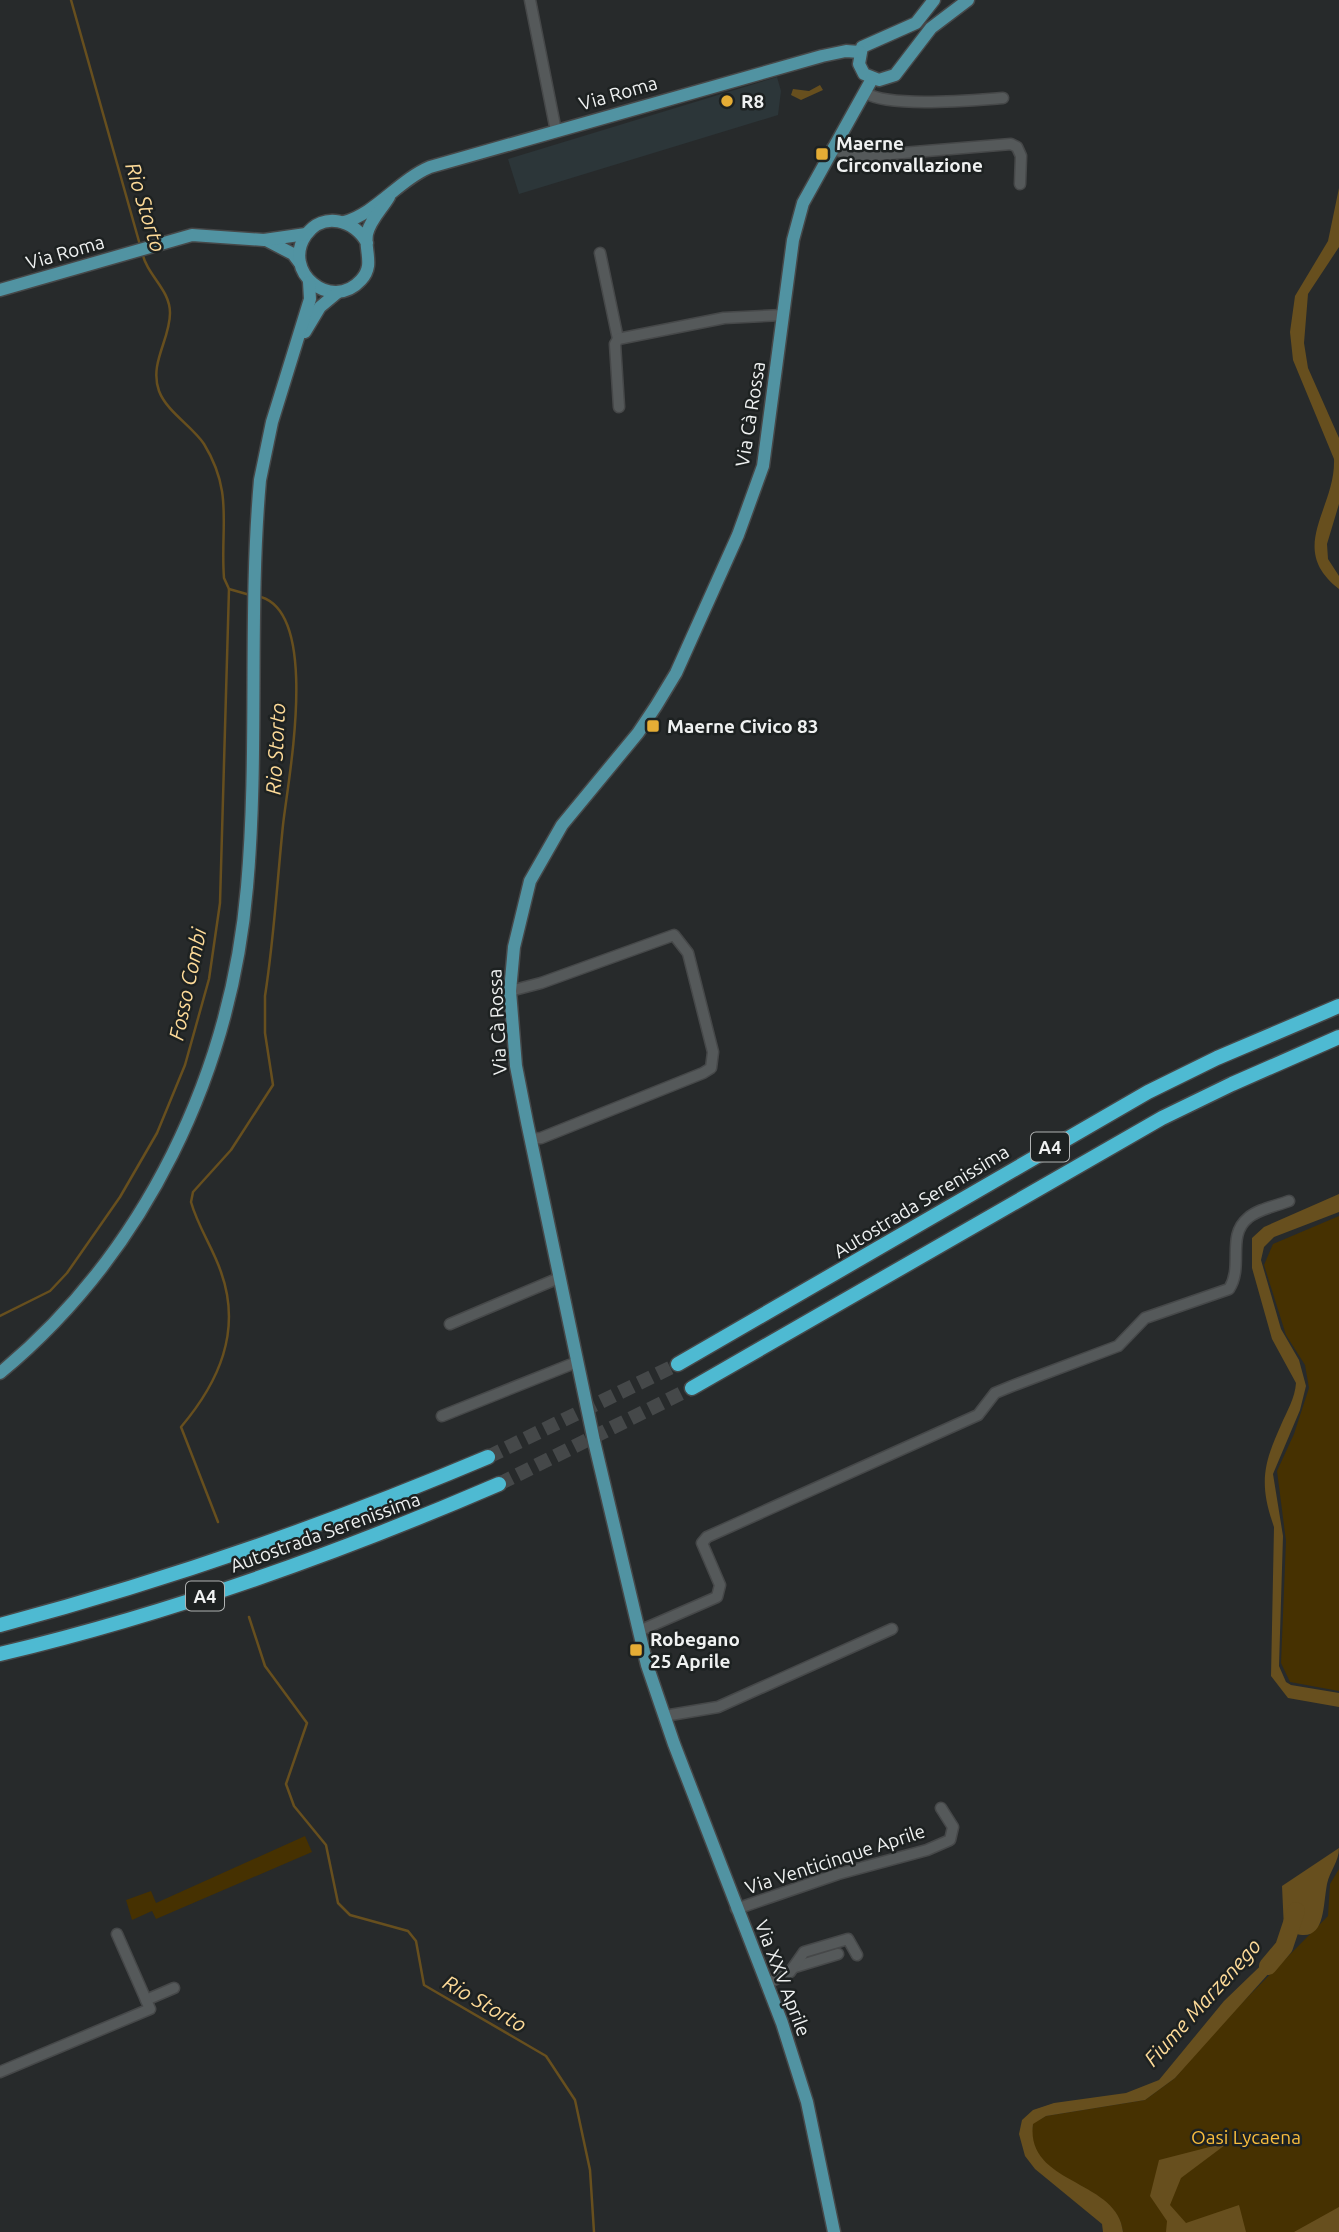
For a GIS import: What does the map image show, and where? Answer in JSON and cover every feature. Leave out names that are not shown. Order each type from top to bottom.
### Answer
[{"type":"highway","name":"Autostrada Serenissima","points":[[678,1364],[1148,1092],[1339,1006]]},
{"type":"highway","name":"A4","points":[[692,1388],[1151,1124],[1232,1084],[1339,1037]]},
{"type":"highway","name":"Autostrada Serenissima","points":[[0,1625],[241,1554],[324,1525],[488,1457]]},
{"type":"highway","name":"Autostrada Serenissima","points":[[0,1654],[94,1631],[253,1581],[356,1544],[499,1484]]},
{"type":"main road","points":[[934,0],[916,23],[870,41],[859,52],[859,64],[864,75],[872,79],[895,75],[931,28],[968,0]]},
{"type":"main road","name":"Via Roma","points":[[344,222],[365,213],[404,181],[430,167],[834,53],[859,52]]},
{"type":"main road","name":"Via Cà Rossa","points":[[674,1744],[639,1630],[577,1362],[530,1139],[516,1066],[510,991],[514,947],[530,881],[562,825],[656,706],[676,673],[738,535],[763,466],[793,240],[803,203],[872,79]]},
{"type":"main road","points":[[299,341],[320,307],[338,292],[353,287],[365,275],[370,260],[368,243],[372,222],[393,190]]},
{"type":"main road","points":[[264,240],[306,234],[322,223],[344,222],[358,230],[368,243]]},
{"type":"main road","points":[[299,262],[301,243],[306,234]]},
{"type":"main road","name":"Via Roma","points":[[0,290],[192,235],[264,240]]},
{"type":"main road","points":[[0,1373],[50,1326],[118,1244],[153,1191],[190,1119],[208,1075],[236,970],[247,884],[255,556],[264,457],[310,299],[309,282],[293,254],[264,240]]},
{"type":"main road","points":[[309,282],[322,290],[338,292]]},
{"type":"main road","name":"Via XXV Aprile","points":[[674,1744],[766,1984],[807,2102],[834,2232]]},
{"type":"street","points":[[530,0],[556,131]]},
{"type":"street","points":[[866,93],[889,100],[962,101],[1003,98]]},
{"type":"street","points":[[832,148],[854,157],[1011,144],[1017,147],[1021,156],[1020,184]]},
{"type":"street","points":[[600,253],[618,340],[615,344],[619,407]]},
{"type":"street","points":[[618,340],[724,318],[783,314]]},
{"type":"street","points":[[510,991],[534,986],[674,935],[688,953],[713,1052],[711,1068],[703,1073],[541,1138],[530,1139]]},
{"type":"street","points":[[639,1630],[717,1597],[720,1585],[702,1543],[707,1537],[978,1415],[995,1394],[1012,1385],[1118,1346],[1145,1318],[1229,1289],[1237,1268],[1236,1236],[1242,1225],[1250,1216],[1289,1201]]},
{"type":"street","points":[[450,1324],[559,1278]]},
{"type":"street","points":[[442,1416],[577,1362]]},
{"type":"street","points":[[664,1716],[718,1707],[892,1629]]},
{"type":"street","name":"Via Venticinque Aprile","points":[[737,1909],[838,1874],[927,1850],[950,1840],[953,1827],[941,1808]]},
{"type":"street","points":[[0,2072],[150,2009],[117,1934]]},
{"type":"street","points":[[795,1967],[796,1960],[804,1952],[848,1939],[857,1955]]},
{"type":"street","points":[[766,1984],[795,1967],[838,1954]]},
{"type":"street","points":[[146,2000],[174,1988]]},
{"type":"shaded area","points":[[777,77],[781,91],[778,115],[519,194],[508,159]]},
{"type":"shaded area","points":[[820,85],[823,90],[801,100],[791,95],[793,89],[809,91]]},
{"type":"shaded area","points":[[1339,188],[1339,247],[1308,294],[1304,343],[1308,368],[1339,438],[1339,504],[1327,544],[1328,559],[1339,576],[1339,589],[1324,574],[1316,558],[1315,543],[1317,527],[1333,477],[1334,459],[1293,360],[1290,332],[1295,296],[1328,241]]},
{"type":"shaded area","points":[[1339,1194],[1339,1212],[1274,1237],[1264,1247],[1261,1260],[1281,1329],[1299,1360],[1306,1386],[1300,1410],[1273,1474],[1283,1536],[1279,1666],[1286,1682],[1291,1685],[1339,1693],[1339,1707],[1288,1698],[1271,1676],[1274,1527],[1266,1499],[1265,1475],[1270,1452],[1296,1383],[1272,1339],[1252,1268],[1252,1238],[1264,1227]]},
{"type":"shaded area","points":[[1339,1848],[1338,1858],[1327,1884],[1322,1916],[1315,1931],[1308,1935],[1284,1929],[1282,1886]]},
{"type":"shaded area","points":[[1280,1947],[1288,1948],[1270,1972],[1175,2078],[1145,2100],[1046,2116],[1033,2124],[1034,2144],[1043,2159],[1057,2171],[1106,2201],[1117,2215],[1123,2232],[1103,2232],[1102,2224],[1035,2169],[1025,2156],[1019,2134],[1022,2120],[1033,2110],[1054,2103],[1126,2093],[1159,2080],[1224,2001]]},
{"type":"shaded area","points":[[1229,2142],[1181,2178],[1170,2205],[1186,2223],[1239,2205],[1246,2232],[1166,2232],[1167,2221],[1150,2196],[1159,2160]]},
{"type":"shaded area","points":[[1339,2207],[1339,2232],[1294,2232]]},
{"type":"green space","points":[[1339,1216],[1339,1691],[1290,1682],[1281,1663],[1286,1541],[1277,1471],[1294,1434],[1309,1388],[1305,1365],[1286,1335],[1264,1265],[1273,1244]]},
{"type":"green space","points":[[305,1836],[312,1852],[156,1919],[152,1911],[132,1920],[126,1900],[151,1891],[156,1903]]},
{"type":"green space","name":"Oasi Lycaena","points":[[1339,1869],[1339,2232],[1123,2232],[1118,2216],[1108,2204],[1062,2175],[1037,2154],[1031,2140],[1033,2123],[1046,2116],[1145,2100],[1175,2078],[1218,2027],[1328,1916],[1330,1884]]},
{"type":"waterway","name":"Rio Storto","points":[[71,0],[140,245]]},
{"type":"waterway","name":"Rio Storto","points":[[142,252],[169,304],[169,323],[156,371],[159,391],[168,406],[199,437],[213,462],[219,478],[224,510],[224,578],[229,589],[250,595]]},
{"type":"waterway","name":"Fosso Combi","points":[[0,1316],[50,1291],[67,1273],[120,1197],[157,1133],[185,1065],[209,979],[220,903],[229,589]]},
{"type":"waterway","name":"Rio Storto","points":[[218,1522],[181,1427],[216,1374],[228,1335],[229,1315],[221,1272],[191,1202],[193,1192],[231,1150],[273,1085],[265,1033],[265,996],[296,698],[295,662],[289,630],[277,607],[257,596]]},
{"type":"waterway","name":"Rio Storto","points":[[249,1617],[265,1666],[307,1723],[286,1784],[294,1806],[326,1845],[338,1903],[350,1915],[408,1931],[416,1941],[424,1985],[546,2056],[575,2100],[590,2170],[594,2232]]},
{"type":"waterway","name":"Fiume Marzenego","points":[[1268,1966],[1284,1947],[1296,1911]]},
{"type":"tunnel","points":[[488,1457],[678,1364]]},
{"type":"tunnel","points":[[499,1484],[692,1388]]},
{"type":"place","name":"R8","points":[[727,101]]},
{"type":"place","name":"Maerne Circonvallazione","points":[[822,154]]},
{"type":"place","name":"Maerne Civico 83","points":[[653,726]]},
{"type":"place","name":"Robegano 25 Aprile","points":[[636,1650]]}]
